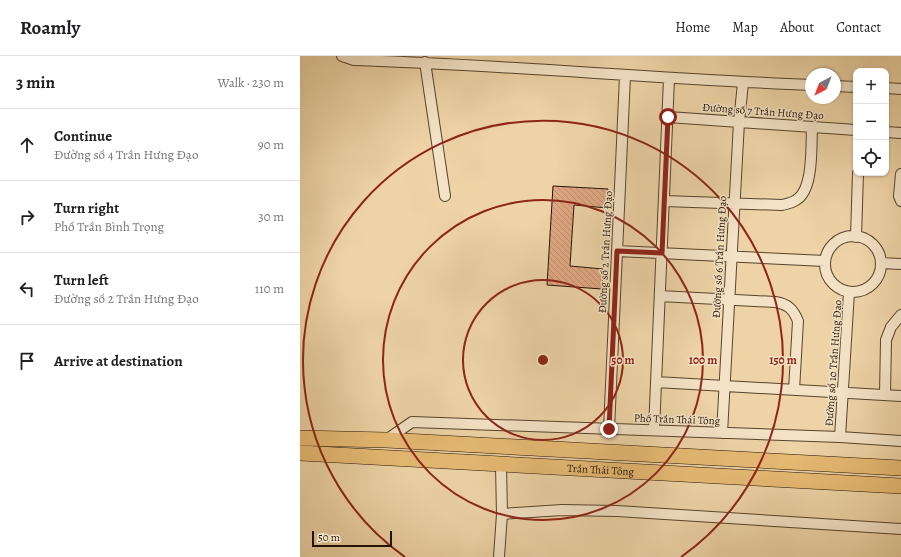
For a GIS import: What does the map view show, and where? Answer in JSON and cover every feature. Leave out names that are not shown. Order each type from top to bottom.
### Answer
[{"type":"main road","name":"Trần Thái Tông","points":[[300,438],[386,440],[901,468]]},
{"type":"main road","name":"Trần Thái Tông","points":[[300,453],[901,486]]},
{"type":"street","points":[[342,56],[354,60],[425,62],[669,79],[805,85]]},
{"type":"street","points":[[425,62],[445,196]]},
{"type":"street","name":"Đường số 2 Trần Hưng Đạo","points":[[609,429],[625,76]]},
{"type":"street","points":[[654,430],[669,79]]},
{"type":"street","name":"Đường số 6 Trần Hưng Đạo","points":[[722,433],[734,204],[743,82]]},
{"type":"street","points":[[841,86],[853,87]]},
{"type":"street","points":[[889,88],[901,89]]},
{"type":"street","name":"Đường số 7 Trần Hưng Đạo","points":[[668,117],[853,130]]},
{"type":"street","points":[[664,202],[782,205],[797,200],[805,191],[809,180],[812,127]]},
{"type":"street","points":[[889,132],[901,133]]},
{"type":"street","points":[[901,174],[899,196],[901,201]]},
{"type":"street","points":[[856,237],[858,176]]},
{"type":"street","points":[[856,237],[868,241],[874,246],[879,254],[881,263],[880,272],[870,286],[862,291],[850,292],[835,286],[829,279],[825,270],[825,260],[828,251],[833,244],[841,238],[856,237]]},
{"type":"street","points":[[617,251],[825,260]]},
{"type":"street","points":[[881,263],[901,264]]},
{"type":"street","name":"Đường số 10 Trần Hưng Đạo","points":[[840,437],[850,292]]},
{"type":"street","points":[[660,296],[776,302],[785,304],[794,311],[798,321],[794,390]]},
{"type":"street","points":[[885,395],[886,340],[891,327],[901,315]]},
{"type":"street","points":[[656,382],[901,396]]},
{"type":"street","name":"Phố Trần Thái Tông","points":[[386,440],[412,422],[840,437],[901,441]]},
{"type":"street","points":[[499,557],[502,514],[501,465]]},
{"type":"street","points":[[502,514],[562,510],[617,511],[901,529]]},
{"type":"building","points":[[553,186],[608,189],[607,208],[574,205],[570,266],[603,269],[602,289],[547,285]]},
{"type":"route","points":[[609,429],[617,251],[662,253],[668,117]]}]
